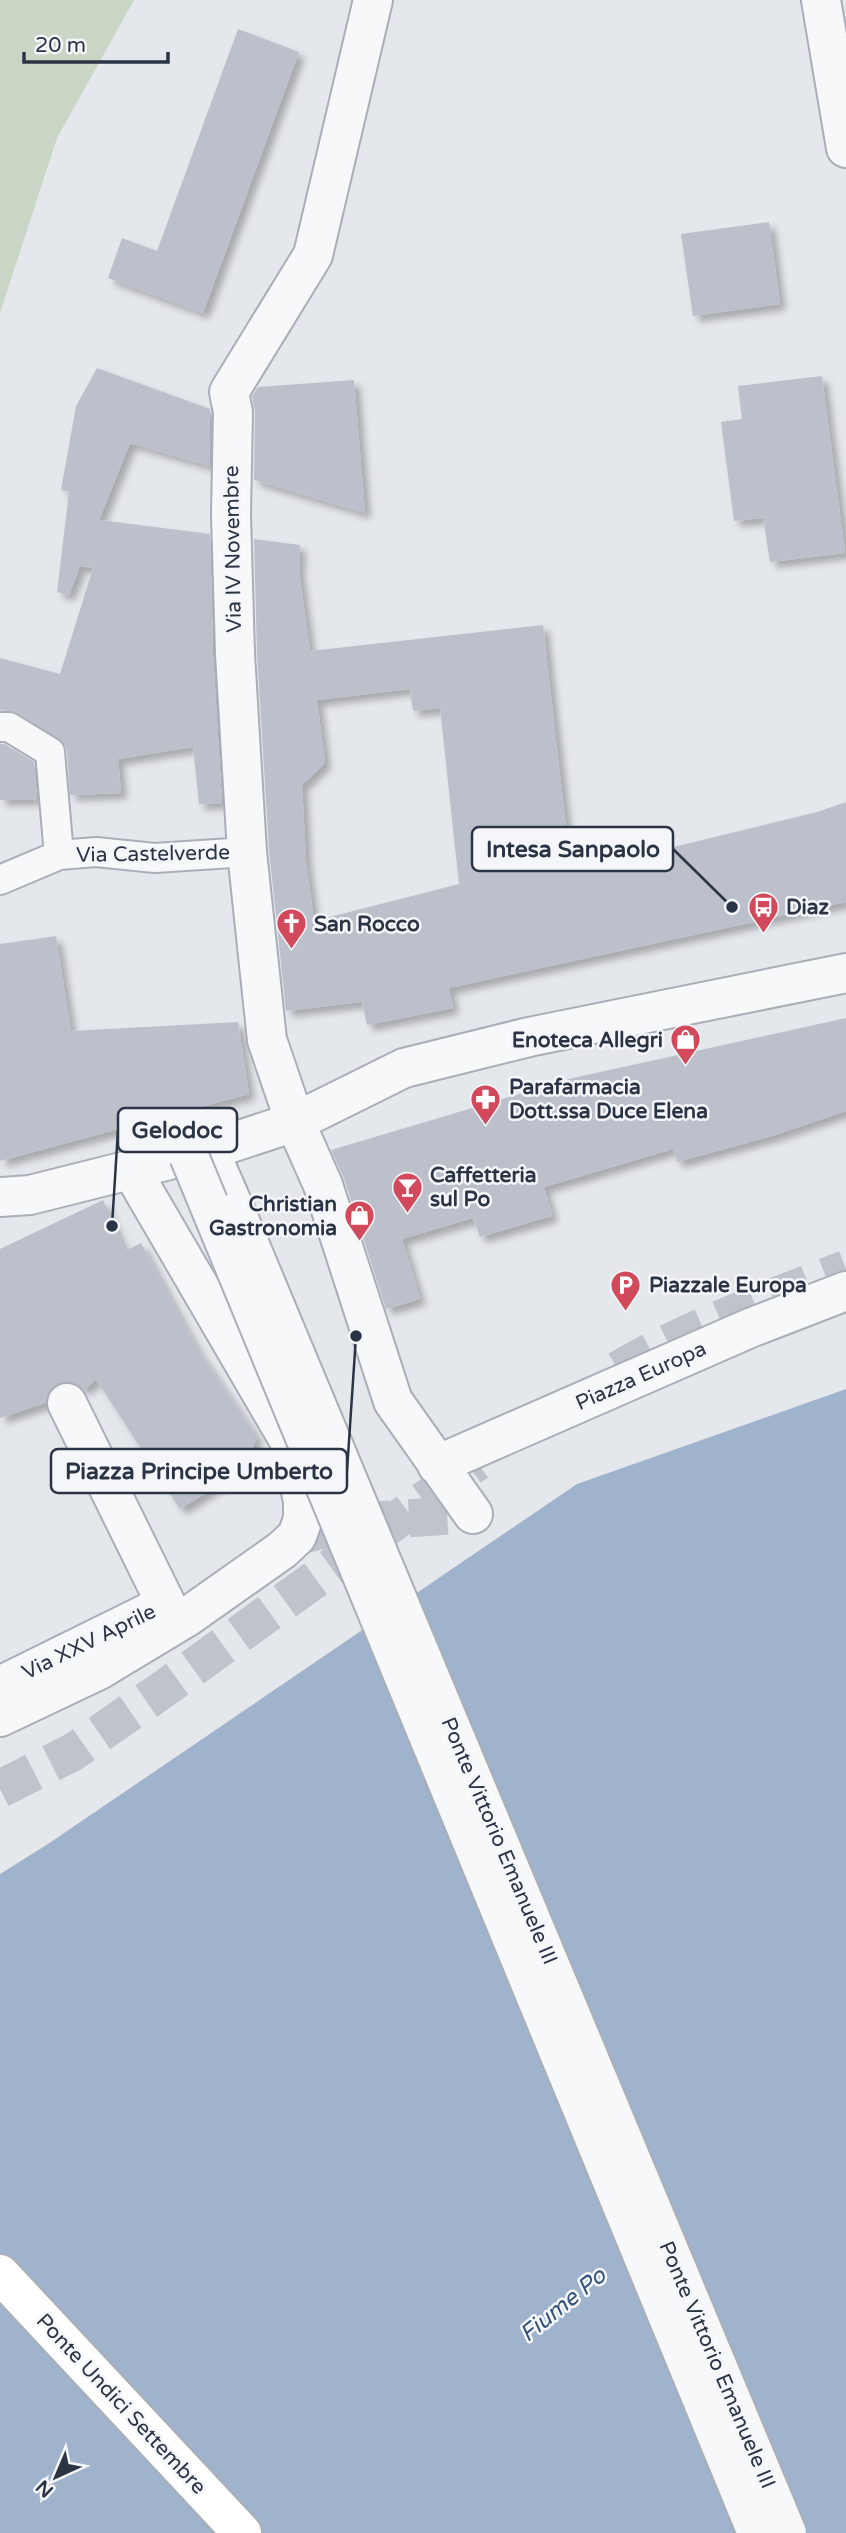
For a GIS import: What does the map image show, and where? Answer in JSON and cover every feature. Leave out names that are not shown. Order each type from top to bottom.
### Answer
[{"type":"main road","name":"Ponte Undici Settembre","points":[[0,2274],[242,2533]]},
{"type":"street","name":"Via IV Novembre","points":[[373,0],[313,255],[229,391],[233,412],[231,515],[235,654],[247,852],[267,1040],[295,1122],[323,1185],[393,1401],[437,1465]]},
{"type":"street","points":[[821,0],[846,148]]},
{"type":"street","points":[[0,1197],[30,1195],[199,1153],[295,1122],[404,1068],[528,1037],[846,974]]},
{"type":"street","name":"Ponte Vittorio Emanuele III","points":[[199,1153],[236,1212],[787,2533]]},
{"type":"street","name":"Ponte Vittorio Emanuele III","points":[[199,1153],[390,1638],[757,2533]]},
{"type":"street","name":"Via XXV Aprile","points":[[0,1717],[99,1670],[187,1618],[297,1536],[303,1519],[303,1501],[290,1442],[132,1171]]},
{"type":"street","name":"Piazza Europa","points":[[437,1465],[750,1328],[846,1291]]},
{"type":"street","name":"Via XXV Aprile","points":[[0,1686],[166,1604],[67,1403]]},
{"type":"street","points":[[437,1465],[473,1514]]},
{"type":"lane","name":"Via Castelverde","points":[[0,727],[9,727],[50,752],[59,855]]},
{"type":"lane","name":"Via Castelverde","points":[[0,880],[59,855],[96,852],[155,858],[247,852]]},
{"type":"green space","points":[[0,0],[134,0],[57,138],[0,313]]},
{"type":"water","name":"Fiume Po","points":[[846,1389],[846,2533],[0,2533],[0,1874],[577,1484]]},
{"type":"building","points":[[238,29],[299,52],[203,313],[108,278],[122,238],[157,251]]},
{"type":"building","points":[[769,222],[780,304],[693,316],[681,234]]},
{"type":"building","points":[[97,368],[210,409],[210,466],[130,443],[99,520],[210,534],[213,655],[222,803],[199,804],[193,747],[118,759],[121,793],[70,795],[64,743],[18,713],[0,710],[0,658],[60,674],[93,568],[80,566],[69,595],[57,592],[69,492],[61,490],[76,406]]},
{"type":"building","points":[[822,376],[845,553],[770,562],[763,518],[734,521],[721,422],[742,419],[738,386]]},
{"type":"building","points":[[354,380],[365,513],[254,480],[255,412],[252,396],[258,387]]},
{"type":"building","points":[[254,539],[300,545],[299,572],[310,651],[543,625],[571,872],[817,812],[846,802],[846,902],[449,988],[453,1008],[367,1025],[362,1002],[286,1011],[269,850],[257,653]],"holes":[[[410,689],[413,711],[440,708],[459,884],[314,921],[306,862],[302,785],[325,763],[317,700]]]},
{"type":"building","points":[[0,744],[34,762],[37,799],[0,800]]},
{"type":"building","points":[[56,936],[71,1031],[238,1022],[249,1094],[0,1161],[0,944]]},
{"type":"building","points":[[846,1018],[846,1111],[772,1136],[677,1162],[673,1149],[544,1187],[552,1216],[480,1237],[473,1218],[402,1239],[420,1299],[386,1309],[344,1178],[331,1150],[573,1078]]},
{"type":"building","points":[[103,1200],[125,1251],[141,1243],[196,1347],[257,1437],[244,1469],[180,1509],[96,1379],[84,1390],[69,1381],[58,1383],[49,1391],[45,1403],[0,1418],[0,1249]]},
{"type":"tunnel","points":[[618,1370],[701,1327],[846,1269]]},
{"type":"tunnel","points":[[0,1789],[73,1752],[477,1462]]},
{"type":"tunnel","points":[[297,1536],[354,1522],[473,1514]]},
{"type":"place","name":"Intesa Sanpaolo","points":[[732,907]]},
{"type":"place","name":"Diaz","points":[[763,934]]},
{"type":"place","name":"San Rocco","points":[[291,951]]},
{"type":"place","name":"Enoteca Allegri","points":[[686,1067]]},
{"type":"place","name":"Parafarmacia Dott.ssa Duce Elena","points":[[486,1126]]},
{"type":"place","name":"Caffetteria sul Po","points":[[407,1214]]},
{"type":"place","name":"Gelodoc","points":[[112,1226]]},
{"type":"place","name":"Christian Gastronomia","points":[[360,1243]]},
{"type":"place","name":"Piazzale Europa","points":[[626,1312]]},
{"type":"place","name":"Piazza Principe Umberto","points":[[356,1336]]}]
